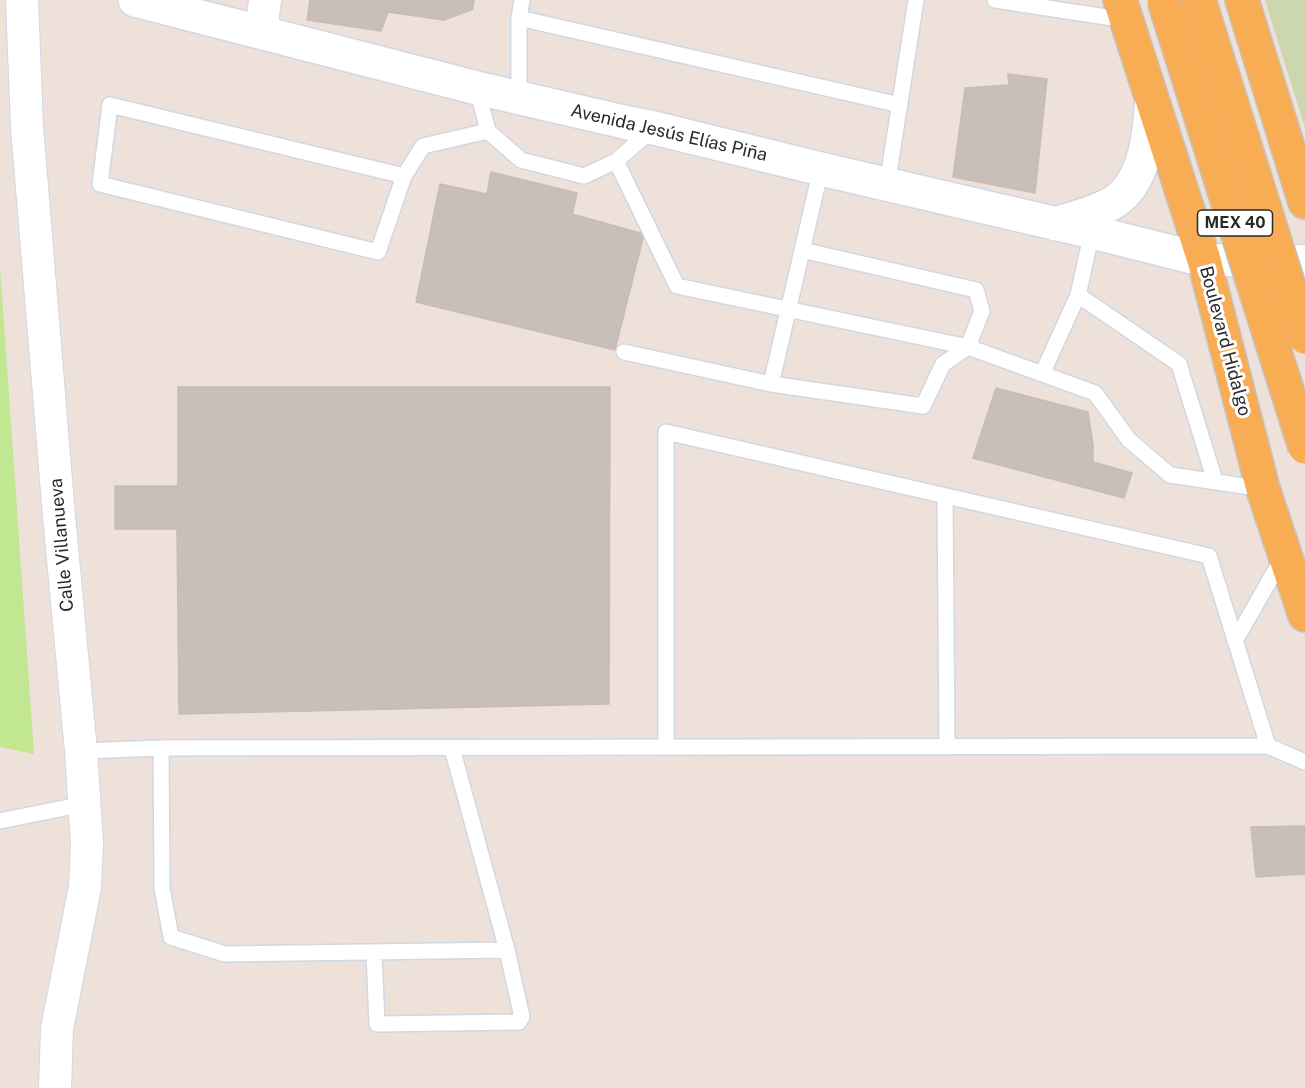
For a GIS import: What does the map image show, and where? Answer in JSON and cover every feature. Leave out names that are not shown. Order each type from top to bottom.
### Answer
[{"type":"main road","name":"MEX 40","points":[[1164,0],[1305,447]]},
{"type":"main road","name":"MEX 40","points":[[1199,0],[1305,337]]},
{"type":"main road","points":[[1242,0],[1300,169],[1305,202]]},
{"type":"main road","name":"Boulevard Hidalgo","points":[[1123,10],[1204,260],[1263,489],[1305,615]]},
{"type":"street","name":"Calle Villanueva","points":[[22,0],[27,128],[87,843],[85,887],[57,1029],[55,1088]]},
{"type":"street","name":"Avenida Jesús Elías Piña","points":[[135,0],[263,16],[477,88],[654,128],[1204,260]]},
{"type":"street","points":[[1055,224],[1092,212],[1123,195],[1144,157],[1152,101]]},
{"type":"street","points":[[1204,260],[1305,261]]},
{"type":"lane","points":[[519,98],[519,18],[522,0]]},
{"type":"lane","points":[[887,185],[916,0]]},
{"type":"lane","points":[[995,0],[1123,10]]},
{"type":"lane","points":[[519,18],[900,105]]},
{"type":"lane","points":[[477,88],[488,131],[521,160],[584,176],[616,161],[654,128]]},
{"type":"lane","points":[[404,176],[110,105],[100,184],[378,252],[404,176],[423,146],[488,131]]},
{"type":"lane","points":[[616,161],[677,286],[968,347],[1095,393],[1129,440],[1170,475],[1263,489]]},
{"type":"lane","points":[[771,384],[820,169]]},
{"type":"lane","points":[[1042,374],[1078,295],[1092,232]]},
{"type":"lane","points":[[624,352],[771,384],[923,406],[943,364],[968,347],[982,311],[976,290],[802,250]]},
{"type":"lane","points":[[1078,295],[1179,364],[1215,481]]},
{"type":"lane","points":[[666,747],[666,432],[1209,556],[1268,746]]},
{"type":"lane","points":[[945,496],[947,747]]},
{"type":"lane","points":[[1235,640],[1285,554]]},
{"type":"lane","points":[[81,751],[161,748],[1268,746],[1305,762]]},
{"type":"lane","points":[[161,748],[162,888],[171,937],[225,954],[507,950]]},
{"type":"lane","points":[[374,952],[376,1024],[519,1022],[522,1017],[507,950],[452,748]]},
{"type":"lane","points":[[0,821],[84,804]]},
{"type":"green space","points":[[1265,0],[1305,0],[1305,128]]},
{"type":"green space","points":[[0,266],[34,754],[0,747]]},
{"type":"building","points":[[310,0],[474,0],[473,9],[444,20],[388,12],[381,31],[307,20]]},
{"type":"building","points":[[1008,74],[1047,79],[1035,193],[953,177],[965,88],[1009,85]]},
{"type":"building","points":[[491,172],[577,193],[572,214],[644,234],[615,350],[416,302],[440,184],[487,194]]},
{"type":"building","points":[[178,387],[610,387],[609,704],[179,714],[177,529],[115,529],[115,486],[178,486]]},
{"type":"building","points":[[996,388],[1088,412],[1093,462],[1132,473],[1124,498],[973,458]]},
{"type":"building","points":[[1305,826],[1305,874],[1256,877],[1251,827]]}]
